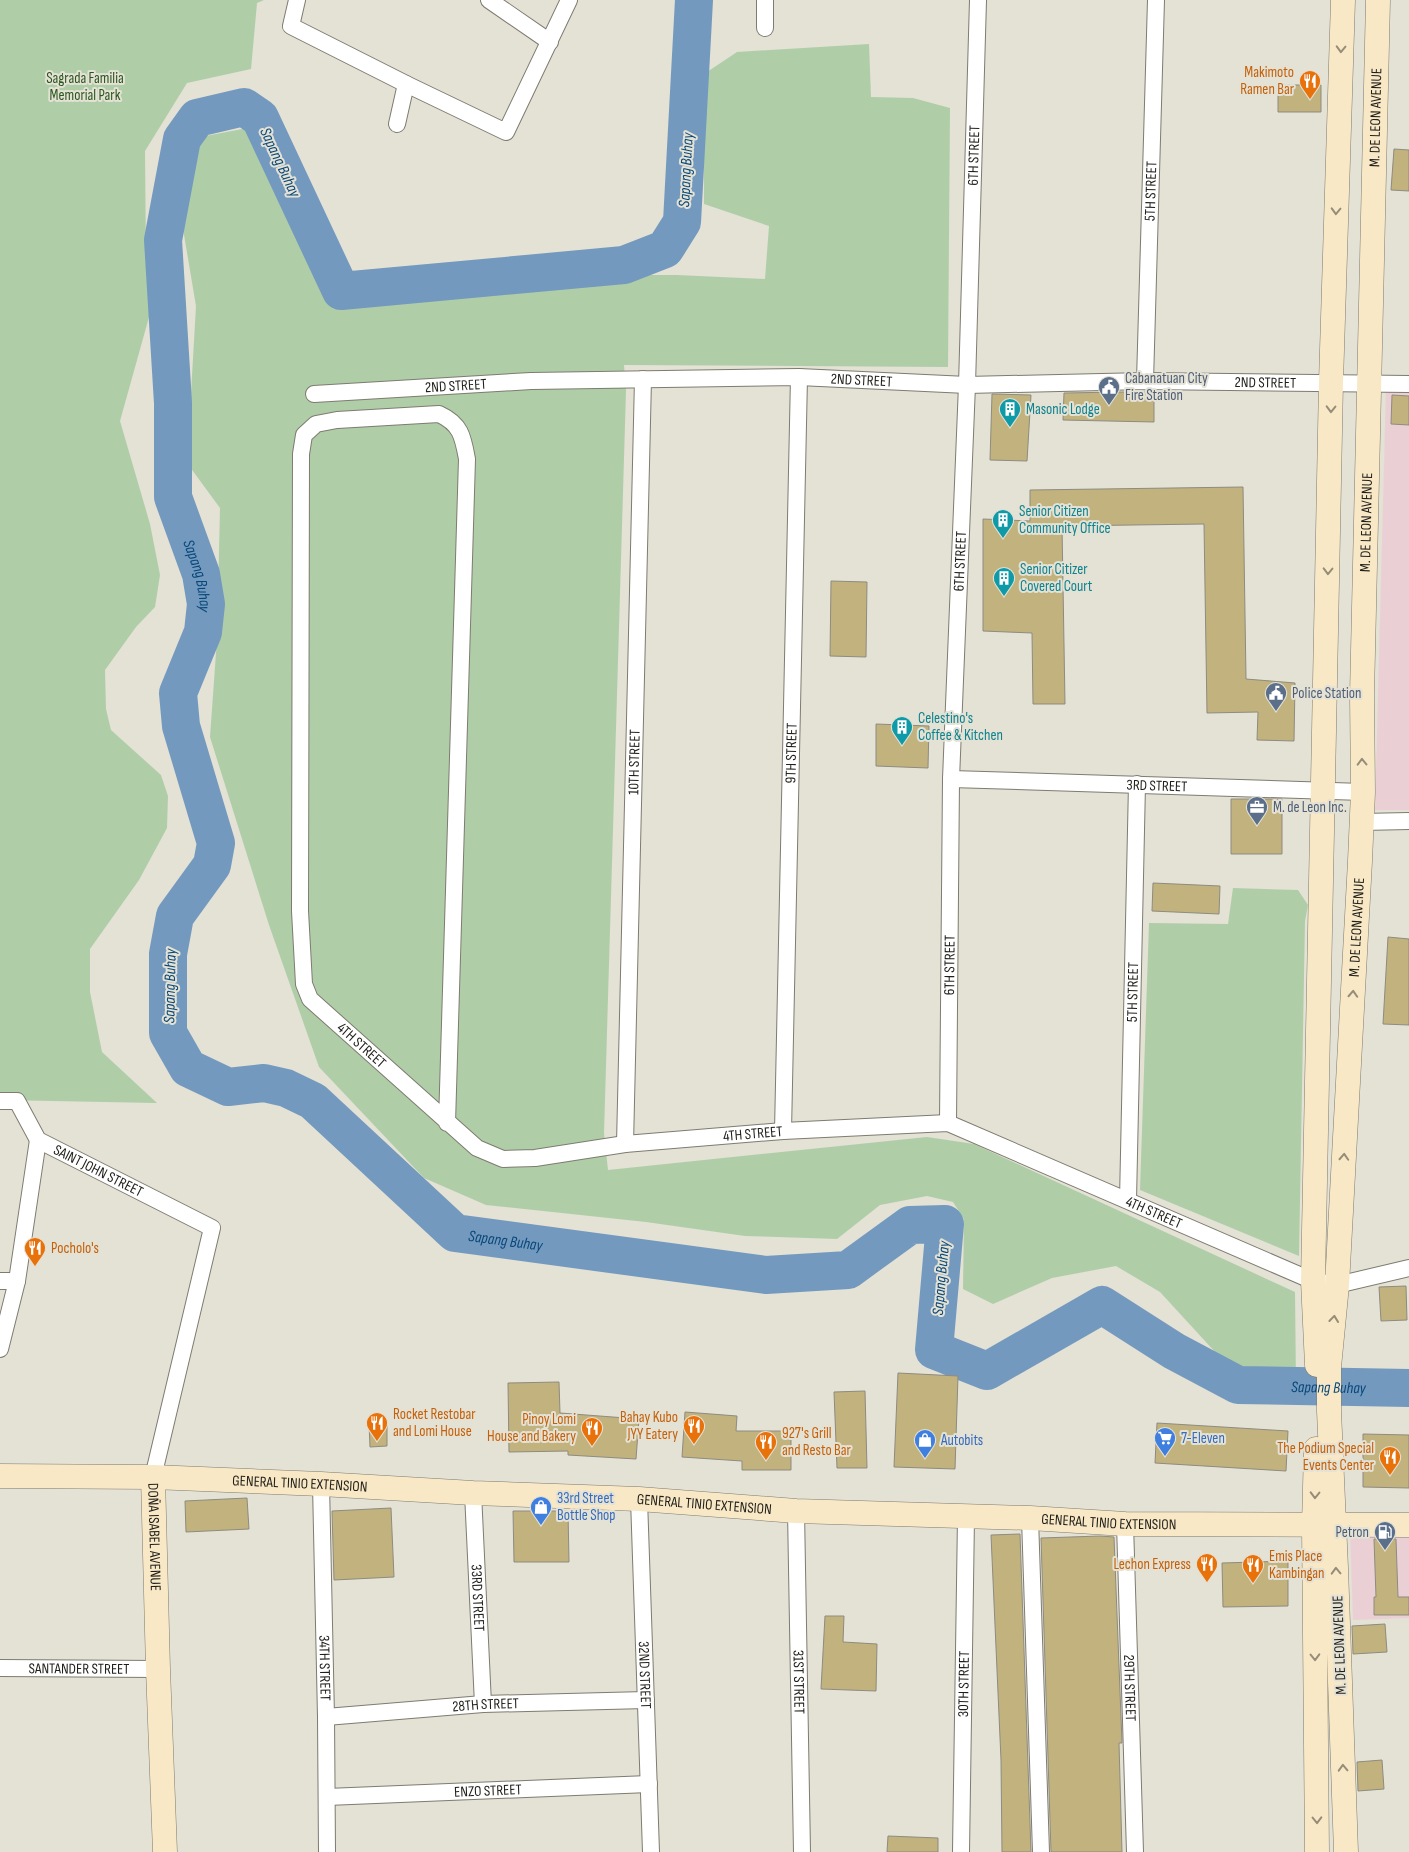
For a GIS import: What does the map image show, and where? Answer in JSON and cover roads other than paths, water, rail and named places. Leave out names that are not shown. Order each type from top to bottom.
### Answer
[{"type":"main road","name":"M. DE LEON AVENUE","points":[[1317,1852],[1324,1526],[1323,1367],[1313,1281],[1331,382],[1343,0]]},
{"type":"main road","name":"M. DE LEON AVENUE","points":[[1323,1367],[1338,1285],[1362,822],[1362,696],[1378,0]]},
{"type":"main road","name":"GENERAL TINIO EXTENSION","points":[[0,1476],[153,1478],[321,1484],[473,1493],[639,1499],[796,1512],[1030,1518],[1125,1524],[1409,1525]]},
{"type":"main road","name":"DOÑA ISABEL AVENUE","points":[[153,1478],[165,1852]]},
{"type":"main road","name":"M. DE LEON AVENUE","points":[[1324,1526],[1346,1852]]},
{"type":"street","points":[[297,0],[291,26],[506,132],[569,0]]},
{"type":"street","points":[[488,0],[550,42]]},
{"type":"street","points":[[765,0],[765,28]]},
{"type":"street","name":"6TH STREET","points":[[948,1122],[951,779],[967,385],[978,0]]},
{"type":"street","name":"5TH STREET","points":[[1145,381],[1156,0]]},
{"type":"street","points":[[397,124],[406,84]]},
{"type":"street","name":"2ND STREET","points":[[314,394],[531,381],[800,377],[967,385],[1145,381],[1409,384]]},
{"type":"street","name":"9TH STREET","points":[[783,1131],[800,377]]},
{"type":"street","name":"10TH STREET","points":[[625,1144],[643,379]]},
{"type":"street","name":"4TH STREET","points":[[447,1123],[467,459],[463,436],[451,420],[439,414],[337,420],[316,424],[304,435],[300,454],[300,911],[304,984],[310,999],[447,1123],[477,1148],[503,1159],[535,1158],[625,1144],[783,1131],[948,1122],[1313,1281],[1338,1285]]},
{"type":"street","name":"3RD STREET","points":[[951,779],[1363,792]]},
{"type":"street","name":"5TH STREET","points":[[1128,1200],[1137,784]]},
{"type":"street","points":[[1362,822],[1409,821]]},
{"type":"street","name":"SAINT JOHN STREET","points":[[0,1101],[17,1101],[38,1140],[212,1228]]},
{"type":"street","points":[[0,1349],[8,1280],[38,1140]]},
{"type":"street","name":"DOÑA ISABEL AVENUE","points":[[153,1478],[212,1228]]},
{"type":"street","points":[[1338,1285],[1409,1268]]},
{"type":"street","name":"34TH STREET","points":[[321,1484],[327,1852]]},
{"type":"street","name":"33RD STREET","points":[[473,1493],[483,1704]]},
{"type":"street","name":"32ND STREET","points":[[639,1499],[651,1852]]},
{"type":"street","name":"31ST STREET","points":[[796,1512],[802,1852]]},
{"type":"street","name":"30TH STREET","points":[[961,1852],[966,1517]]},
{"type":"street","points":[[1030,1518],[1041,1852]]},
{"type":"street","name":"29TH STREET","points":[[1125,1524],[1135,1852]]},
{"type":"street","name":"SANTANDER STREET","points":[[0,1668],[158,1669]]},
{"type":"street","name":"28TH STREET","points":[[326,1717],[483,1704],[646,1700]]},
{"type":"street","name":"ENZO STREET","points":[[327,1798],[648,1784]]},
{"type":"waterway","name":"Sapang Buhay","points":[[694,0],[682,222],[665,249],[624,265],[341,291],[260,118],[244,107],[197,118],[182,139],[163,240],[173,403],[173,497],[201,574],[206,604],[203,632],[178,693],[181,726],[216,843],[212,865],[175,916],[168,954],[168,1033],[188,1068],[228,1087],[264,1083],[286,1088],[313,1101],[455,1233],[766,1275],[848,1270],[910,1225],[945,1224],[934,1350],[987,1371],[1102,1305],[1174,1351],[1238,1385],[1409,1388]]},
{"type":"place","name":"Makimoto Ramen Bar","points":[[1310,100]]},
{"type":"place","name":"Cabanatuan City Fire Station","points":[[1109,406]]},
{"type":"place","name":"Masonic Lodge","points":[[1010,428]]},
{"type":"place","name":"Senior Citizen Community Office","points":[[1003,539]]},
{"type":"place","name":"Senior Citizer Covered Court","points":[[1004,597]]},
{"type":"place","name":"Police Station","points":[[1276,712]]},
{"type":"place","name":"Celestino's Coffee & Kitchen","points":[[902,746]]},
{"type":"place","name":"M. de Leon Inc.","points":[[1257,826]]},
{"type":"place","name":"Pocholo's","points":[[35,1267]]},
{"type":"place","name":"Rocket Restobar and Lomi House","points":[[377,1442]]},
{"type":"place","name":"Bahay Kubo JYY Eatery","points":[[694,1445]]},
{"type":"place","name":"Pinoy Lomi House and Bakery","points":[[592,1447]]},
{"type":"place","name":"7-Eleven","points":[[1165,1457]]},
{"type":"place","name":"Autobits","points":[[925,1459]]},
{"type":"place","name":"927's Grill and Resto Bar","points":[[766,1461]]},
{"type":"place","name":"The Podium Special Events Center","points":[[1390,1476]]},
{"type":"place","name":"33rd Street Bottle Shop","points":[[541,1526]]},
{"type":"place","name":"Petron","points":[[1385,1551]]},
{"type":"place","name":"Lechon Express","points":[[1207,1583]]},
{"type":"place","name":"Emis Place Kambingan","points":[[1253,1584]]},
{"type":"park label","name":"Sagrada Familia Memorial Park","points":[[85,86]]}]
